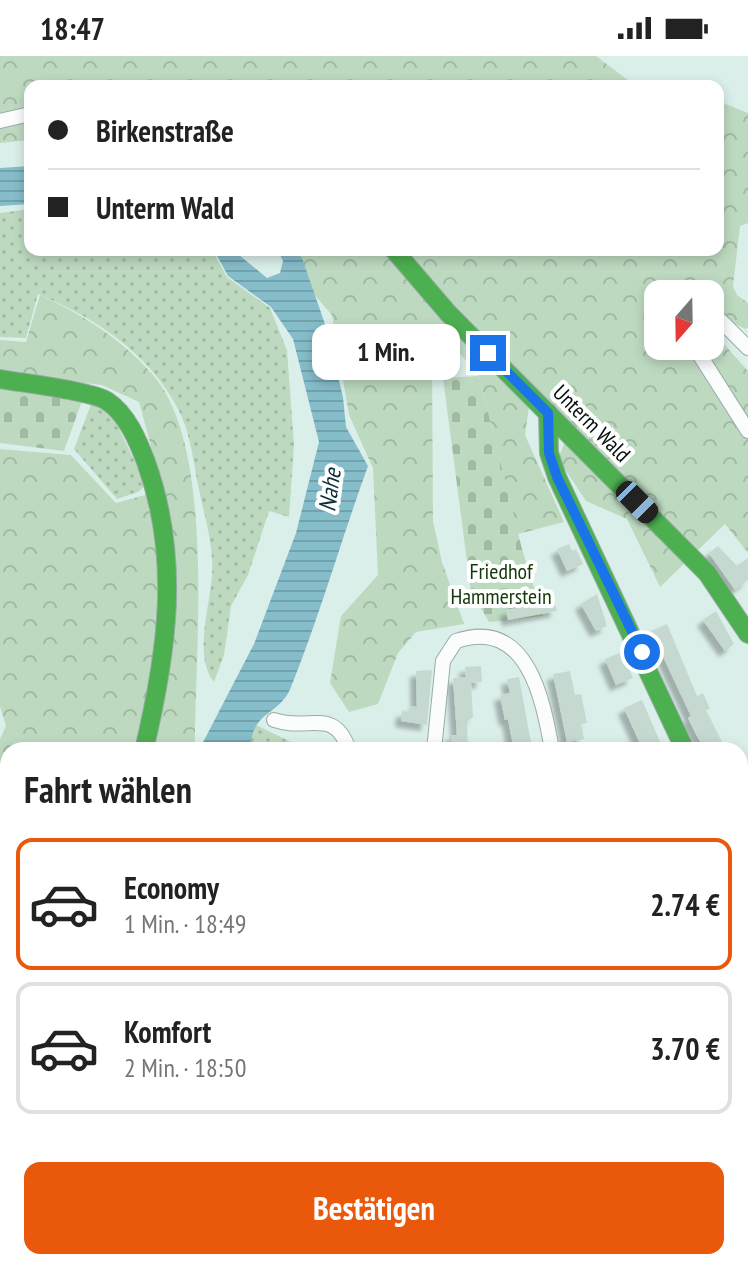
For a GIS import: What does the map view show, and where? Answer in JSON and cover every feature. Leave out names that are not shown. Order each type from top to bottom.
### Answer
[{"type":"street","points":[[0,121],[24,115]]},
{"type":"street","name":"Unterm Wald","points":[[399,256],[448,313],[707,573],[748,634]]},
{"type":"street","points":[[724,324],[748,348]]},
{"type":"street","points":[[703,360],[748,431]]},
{"type":"street","points":[[0,379],[105,399],[127,422],[144,456],[165,517],[170,569],[164,668],[146,742]]},
{"type":"street","points":[[548,413],[549,453],[557,477],[681,742]]},
{"type":"street","points":[[435,742],[443,661],[456,641],[481,637],[508,647],[531,671],[545,709],[551,742]]},
{"type":"street","points":[[274,720],[295,726],[318,722],[332,724],[343,734],[346,742]]},
{"type":"green space","points":[[0,56],[596,56],[628,80],[24,80],[24,141],[0,143]]},
{"type":"green space","points":[[724,103],[748,113],[748,223],[740,226],[733,286],[737,295],[748,303],[748,327],[745,329],[724,318],[724,280],[644,280],[644,360],[724,360],[724,344],[748,371],[748,553],[725,524],[660,587],[627,519],[586,501],[558,459],[566,439],[529,407],[525,435],[564,522],[518,534],[479,376],[455,348],[432,353],[433,521],[442,562],[464,624],[416,632],[398,653],[378,704],[349,712],[330,683],[341,616],[378,575],[373,468],[349,415],[332,315],[280,256],[724,256]]},
{"type":"green space","points":[[24,210],[24,256],[215,256],[227,277],[270,308],[287,350],[294,445],[289,517],[269,511],[248,575],[231,606],[224,655],[214,682],[208,671],[204,645],[212,575],[210,543],[192,451],[180,413],[154,373],[138,356],[101,327],[38,294],[26,338],[0,337],[0,213]]},
{"type":"green space","points":[[40,295],[86,319],[129,350],[153,375],[173,408],[186,450],[198,551],[195,742],[0,742],[6,726],[0,706],[0,449],[71,455],[116,503],[145,495],[160,479],[139,402],[102,385],[0,374],[0,340],[26,342]]},
{"type":"green space","name":"Friedhof Hammerstein","points":[[479,376],[522,549],[543,616],[489,622],[471,592],[443,378]]},
{"type":"green space","points":[[0,386],[82,401],[64,451],[0,443]]},
{"type":"green space","points":[[93,399],[113,416],[146,485],[138,492],[117,499],[74,449]]},
{"type":"green space","points":[[256,725],[291,742],[250,742],[251,732]]},
{"type":"water","points":[[24,166],[24,204],[0,206],[0,168]]},
{"type":"water","name":"Nahe","points":[[217,256],[240,256],[267,278],[280,273],[283,261],[281,256],[302,258],[325,324],[343,397],[346,427],[368,466],[286,697],[261,720],[251,742],[203,742],[254,644],[296,533],[319,442],[293,339],[271,307],[228,276]]},
{"type":"building","points":[[569,544],[572,551],[576,549],[583,564],[567,571],[557,549]]},
{"type":"building","points":[[718,546],[737,566],[748,558],[748,580],[735,590],[709,553]]},
{"type":"building","points":[[531,589],[533,598],[552,594],[557,611],[508,620],[506,610],[517,608],[513,592]]},
{"type":"building","points":[[597,594],[607,626],[596,631],[581,604]]},
{"type":"building","points":[[716,611],[734,644],[725,651],[703,620]]},
{"type":"building","points":[[667,624],[697,696],[703,693],[710,709],[706,710],[722,742],[701,742],[651,631]]},
{"type":"building","points":[[622,652],[633,678],[616,685],[605,659]]},
{"type":"building","points":[[481,666],[482,682],[471,683],[473,717],[467,722],[468,742],[451,742],[451,735],[457,735],[453,678],[466,677],[465,667]]},
{"type":"building","points":[[432,670],[427,725],[401,721],[402,711],[409,712],[410,706],[417,707],[416,671]]},
{"type":"building","points":[[570,671],[575,695],[581,694],[587,723],[581,724],[584,739],[567,742],[553,674]]},
{"type":"building","points":[[519,677],[531,742],[512,742],[500,695],[510,693],[507,679]]},
{"type":"building","points":[[642,700],[660,742],[639,742],[624,708]]},
{"type":"traffic: fast","points":[[399,256],[448,313],[707,573],[748,634]]},
{"type":"traffic: fast","points":[[0,379],[72,391],[107,401],[126,420],[146,462],[164,534],[167,606],[159,678],[146,742]]},
{"type":"traffic: fast","points":[[548,413],[549,453],[557,477],[681,742]]},
{"type":"route","points":[[488,353],[548,413],[549,453],[557,477],[642,652]]}]
